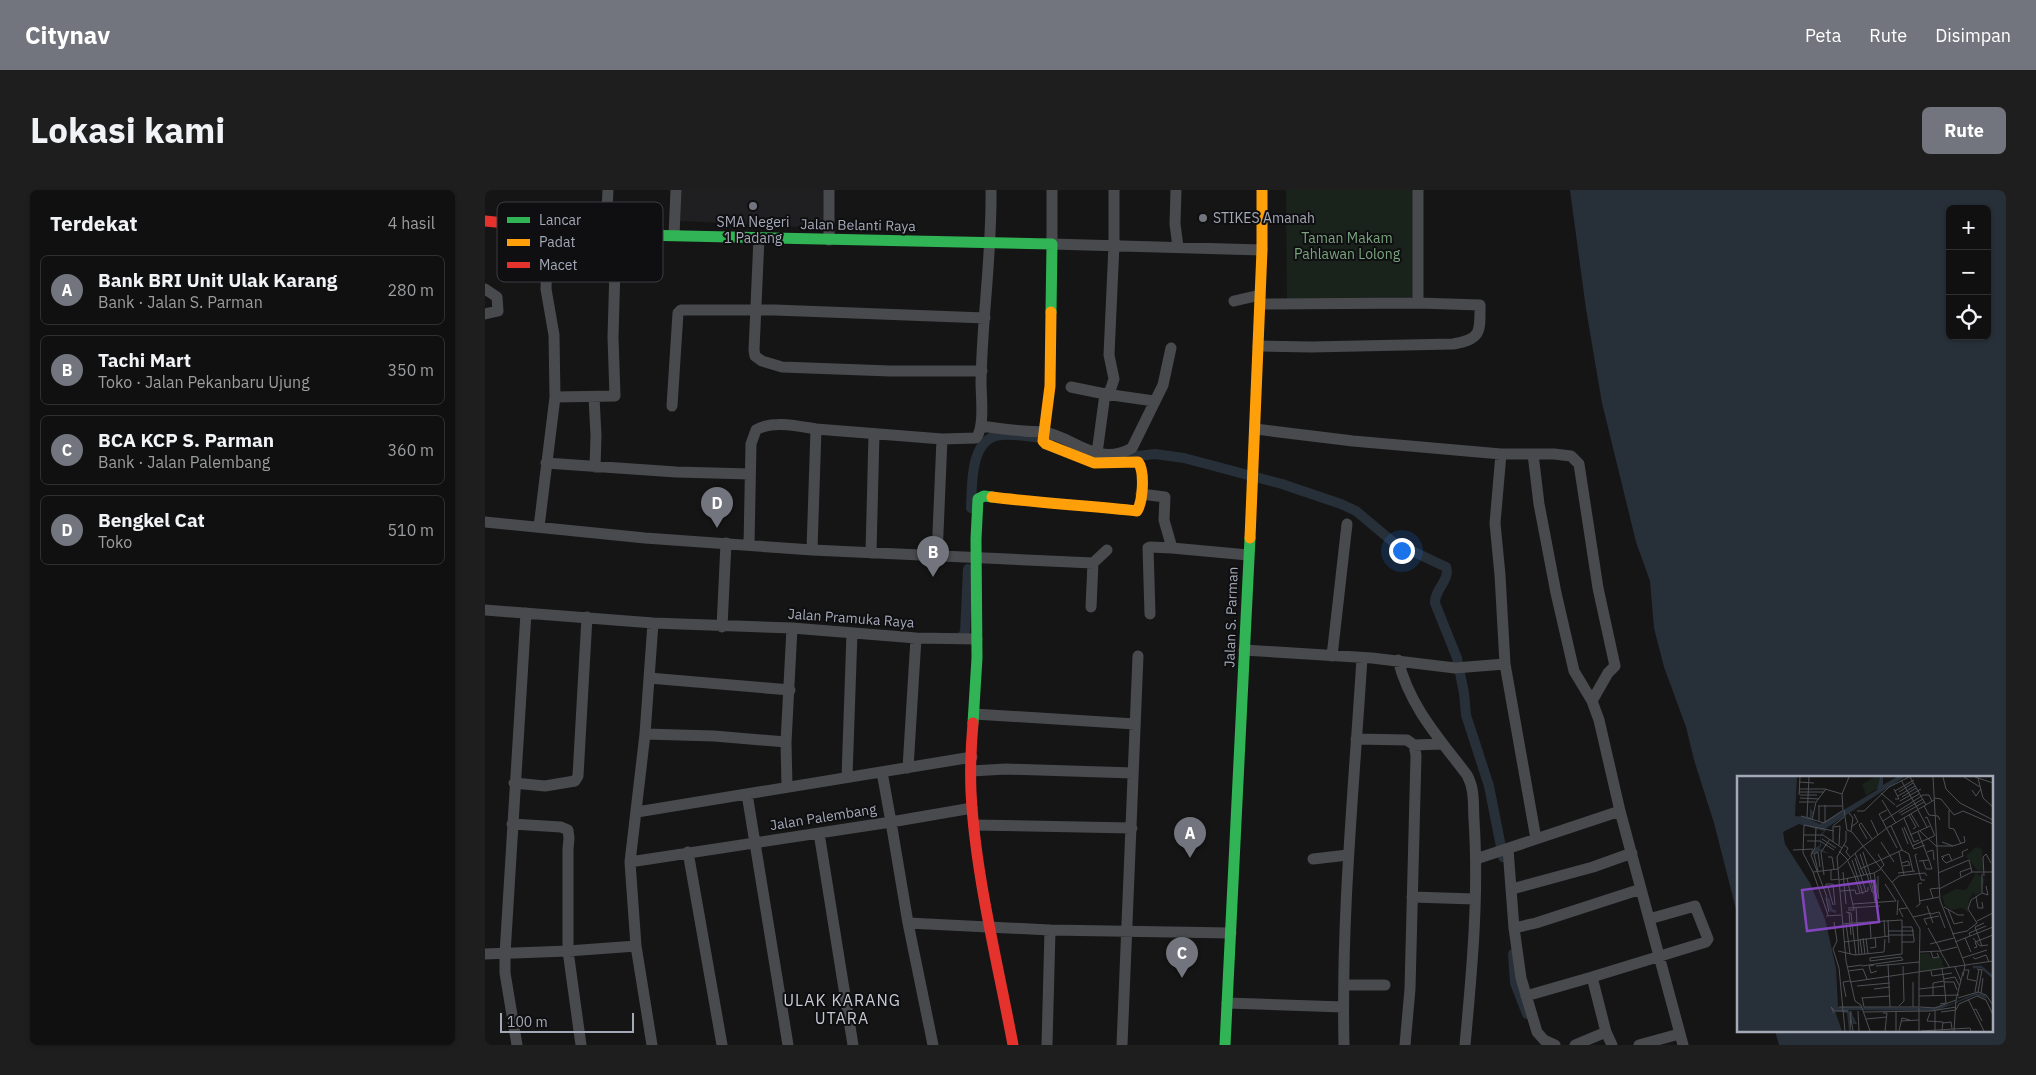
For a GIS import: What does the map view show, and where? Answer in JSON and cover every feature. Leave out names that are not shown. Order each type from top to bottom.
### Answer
[{"type":"street","points":[[674,235],[676,190]]},
{"type":"street","points":[[829,190],[829,240]]},
{"type":"street","points":[[749,545],[751,444],[756,430],[764,426],[792,425],[816,429],[942,439],[976,438],[981,426],[991,190]]},
{"type":"street","points":[[1013,1045],[989,927],[972,808],[971,771],[977,639],[974,557],[978,499],[981,496],[1134,511],[1140,508],[1141,494],[1141,466],[1139,463],[1094,463],[1046,444],[1044,435],[1051,386],[1052,190]]},
{"type":"street","points":[[1097,453],[1105,394],[1112,386],[1113,379],[1109,355],[1115,245],[1114,190]]},
{"type":"street","points":[[1176,190],[1175,224],[1178,247]]},
{"type":"street","name":"Jalan S. Parman","points":[[1225,1045],[1255,430],[1262,250],[1262,190]]},
{"type":"street","points":[[1418,190],[1418,303]]},
{"type":"street","name":"Jalan Belanti Raya","points":[[663,235],[1052,244]]},
{"type":"street","points":[[759,238],[754,350],[755,356],[762,361],[783,367],[890,371],[982,371]]},
{"type":"street","points":[[1052,244],[1262,250]]},
{"type":"street","points":[[539,527],[555,397],[554,335],[546,282]]},
{"type":"street","points":[[555,397],[614,398],[616,395],[612,282]]},
{"type":"street","points":[[485,289],[497,297],[498,311],[485,314]]},
{"type":"street","points":[[1235,301],[1480,304],[1478,333],[1471,341],[1453,344],[1311,347],[1258,346]]},
{"type":"street","points":[[672,406],[678,313],[685,309],[775,310],[985,318]]},
{"type":"street","points":[[981,426],[1044,435],[1097,453],[1112,454],[1125,452],[1132,448],[1163,385],[1171,348]]},
{"type":"street","points":[[1071,387],[1154,401]]},
{"type":"street","points":[[594,397],[595,467]]},
{"type":"street","points":[[811,550],[816,429]]},
{"type":"street","points":[[1255,430],[1353,442],[1501,454],[1571,456],[1579,464],[1598,588],[1615,666],[1592,701]]},
{"type":"street","points":[[871,553],[874,434]]},
{"type":"street","points":[[937,556],[942,439]]},
{"type":"street","points":[[1501,454],[1495,523],[1505,664],[1536,839]]},
{"type":"street","points":[[1533,454],[1539,504],[1558,603],[1574,671],[1592,701],[1599,720],[1620,811],[1681,1040],[1639,1045]]},
{"type":"street","points":[[546,463],[750,474]]},
{"type":"street","points":[[1141,494],[1165,496],[1163,520],[1173,548]]},
{"type":"street","points":[[485,522],[645,538],[811,550],[1093,563]]},
{"type":"street","points":[[1332,656],[1347,524]]},
{"type":"street","points":[[722,627],[727,543]]},
{"type":"street","points":[[1150,614],[1148,548],[1173,548],[1248,555]]},
{"type":"street","points":[[1091,607],[1093,563],[1107,550]]},
{"type":"street","name":"Jalan Pramuka Raya","points":[[485,610],[653,623],[722,627],[792,628],[916,638],[977,639]]},
{"type":"street","points":[[517,1045],[505,974],[505,954],[514,783],[526,613]]},
{"type":"street","points":[[514,783],[555,786],[575,781],[578,776],[587,617]]},
{"type":"street","points":[[652,1045],[636,946],[630,862],[645,734],[653,623]]},
{"type":"street","points":[[787,787],[786,742],[792,628]]},
{"type":"street","points":[[847,778],[853,633]]},
{"type":"street","points":[[908,768],[916,638]]},
{"type":"street","points":[[1244,650],[1398,660],[1455,668],[1505,664]]},
{"type":"street","points":[[1122,1045],[1138,656]]},
{"type":"street","points":[[1353,1045],[1344,1045],[1343,1007],[1348,855],[1361,658]]},
{"type":"street","points":[[1398,660],[1405,686],[1412,700],[1470,780],[1472,788],[1477,859],[1471,982],[1465,1045]]},
{"type":"street","points":[[649,678],[790,690]]},
{"type":"street","points":[[974,714],[1135,724]]},
{"type":"street","points":[[645,734],[714,736],[786,742]]},
{"type":"street","points":[[1356,739],[1407,740],[1414,745],[1443,744]]},
{"type":"street","points":[[1405,1045],[1410,989],[1416,755],[1414,745]]},
{"type":"street","points":[[637,812],[972,757]]},
{"type":"street","points":[[971,771],[1006,769],[1133,773]]},
{"type":"street","points":[[882,772],[891,822],[972,808]]},
{"type":"street","points":[[747,794],[787,1045]]},
{"type":"street","points":[[1477,859],[1620,811]]},
{"type":"street","name":"Jalan Palembang","points":[[630,862],[891,822],[908,923],[933,1045]]},
{"type":"street","points":[[512,824],[561,827],[568,830],[568,951],[581,1045]]},
{"type":"street","points":[[974,825],[1132,828]]},
{"type":"street","points":[[819,833],[853,1045]]},
{"type":"street","points":[[1502,851],[1512,889],[1521,978],[1537,1032],[1544,1040],[1555,1045]]},
{"type":"street","points":[[688,852],[722,1045]]},
{"type":"street","points":[[1512,889],[1593,867],[1632,853]]},
{"type":"street","points":[[1313,859],[1348,855]]},
{"type":"street","points":[[1515,928],[1641,889]]},
{"type":"street","points":[[1412,897],[1475,899]]},
{"type":"street","points":[[1526,996],[1706,942],[1709,939],[1695,906],[1649,919]]},
{"type":"street","points":[[908,923],[1050,930],[1231,933]]},
{"type":"street","points":[[1047,1045],[1050,930]]},
{"type":"street","points":[[485,954],[636,946]]},
{"type":"street","points":[[1592,976],[1606,1032],[1613,1045]]},
{"type":"street","points":[[1345,985],[1385,985]]},
{"type":"street","points":[[1227,1003],[1343,1007]]},
{"type":"street","points":[[1575,1045],[1606,1032]]},
{"type":"shaded area","name":"SMA Negeri 1 Padang","points":[[681,190],[826,190],[825,228],[680,221]]},
{"type":"shaded area","points":[[1570,190],[2006,190],[2006,1045],[1779,1045],[1775,1032],[1993,1032],[1993,776],[1737,776],[1737,913],[1714,823],[1694,760],[1686,727],[1664,667],[1654,628],[1650,581],[1636,542],[1602,403],[1586,309]]},
{"type":"green space","name":"Taman Makam Pahlawan Lolong","points":[[1286,190],[1417,190],[1420,302],[1287,303]]},
{"type":"waterway","points":[[971,508],[972,479],[976,458],[985,442],[993,437],[1004,435],[1048,439]]},
{"type":"waterway","points":[[1128,457],[1155,454],[1184,458],[1282,484],[1341,504],[1356,511],[1393,542],[1446,567],[1446,576],[1435,598],[1435,603],[1457,658],[1466,715],[1489,786],[1503,857]]},
{"type":"waterway","points":[[953,638],[960,638],[965,633],[968,569]]},
{"type":"waterway","points":[[1513,954],[1515,983],[1527,1014]]},
{"type":"traffic: fast","points":[[663,236],[1052,244],[1051,312]]},
{"type":"traffic: fast","points":[[973,723],[977,658],[976,539],[978,499],[984,496],[992,497]]},
{"type":"traffic: fast","points":[[1225,1045],[1250,538]]},
{"type":"traffic: slow","points":[[1250,538],[1262,250],[1262,190]]},
{"type":"traffic: slow","points":[[992,497],[1137,511],[1139,506],[1142,493],[1142,472],[1138,462],[1094,463],[1046,444],[1043,441],[1050,386],[1051,312]]},
{"type":"traffic: jam","points":[[485,221],[497,222]]},
{"type":"traffic: jam","points":[[973,723],[971,758],[973,823],[982,887],[1013,1045]]},
{"type":"place","name":"SMA Negeri 1 Padang","points":[[753,206]]},
{"type":"place","name":"STIKES Amanah","points":[[1203,218]]},
{"type":"place","name":"Bengkel Cat","points":[[717,528]]},
{"type":"place","name":"Tachi Mart","points":[[933,577]]},
{"type":"place","name":"Bank BRI Unit Ulak Karang","points":[[1190,858]]},
{"type":"place","name":"BCA KCP S. Parman","points":[[1182,978]]},
{"type":"district","name":"ULAK KARANG UTARA","points":[[842,1009]]}]
